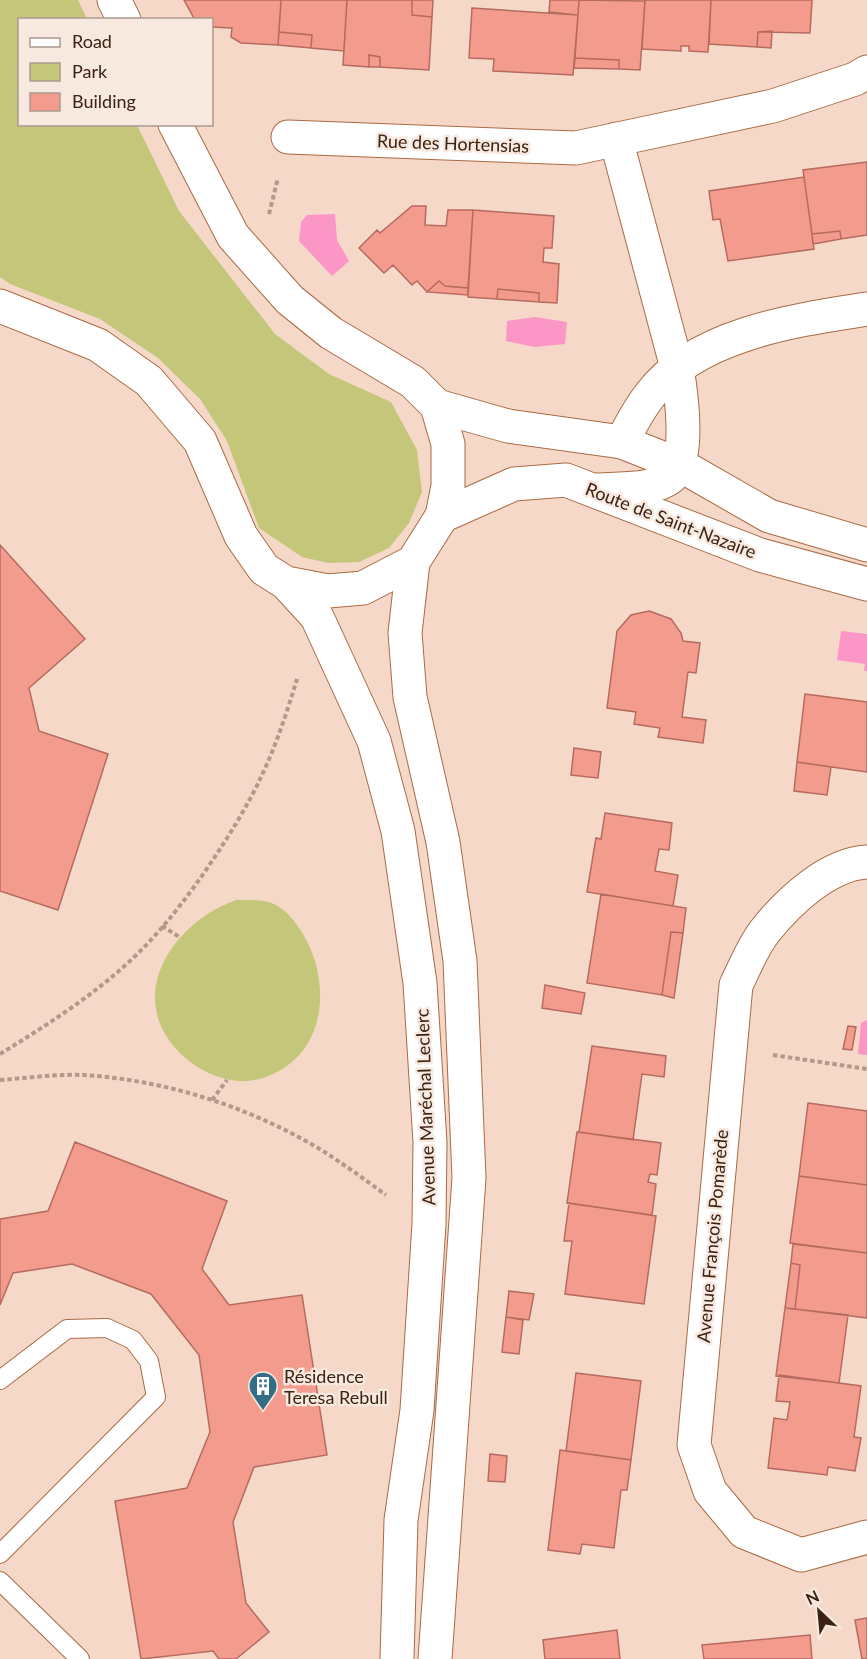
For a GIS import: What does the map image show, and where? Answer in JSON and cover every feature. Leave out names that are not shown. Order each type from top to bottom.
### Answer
[{"type":"main road","points":[[114,0],[122,18]]},
{"type":"main road","name":"Rue des Hortensias","points":[[288,137],[576,148],[772,106],[855,79],[867,72]]},
{"type":"main road","points":[[176,126],[233,236],[290,300],[331,333],[413,382],[437,406],[448,444],[448,486],[442,516],[413,562],[405,633],[410,698],[443,842],[459,961],[469,1178],[435,1659]]},
{"type":"main road","points":[[598,490],[651,485],[670,477],[680,465],[682,405],[677,368],[616,139]]},
{"type":"main road","points":[[1,307],[98,345],[149,381],[200,441],[246,544],[264,569],[286,583],[328,591],[363,588],[413,562]]},
{"type":"main road","points":[[622,442],[650,394],[677,368],[714,346],[805,318],[867,309]]},
{"type":"main road","points":[[437,406],[508,426],[622,442],[680,465],[769,516],[867,545]]},
{"type":"main road","name":"Route de Saint-Nazaire","points":[[442,516],[514,484],[566,480],[598,490],[760,555],[867,584]]},
{"type":"main road","name":"Avenue Maréchal Leclerc","points":[[286,583],[317,617],[374,741],[398,831],[420,983],[430,1142],[429,1224],[417,1410],[401,1520],[397,1659]]},
{"type":"main road","name":"Avenue François Pomarède","points":[[867,862],[857,862],[811,883],[764,932],[736,985],[728,1047],[694,1445],[710,1491],[744,1532],[801,1555],[867,1537]]},
{"type":"lane","points":[[0,1380],[67,1329],[107,1328],[133,1340],[149,1361],[156,1397],[0,1554]]},
{"type":"lane","points":[[0,1581],[80,1659]]},
{"type":"path","points":[[257,264],[288,137]]},
{"type":"path","points":[[0,1054],[41,1029],[106,981],[149,942],[162,926],[224,841],[261,778],[283,724],[299,671]]},
{"type":"path","points":[[162,926],[181,938]]},
{"type":"path","points":[[728,1047],[867,1069]]},
{"type":"path","points":[[0,1080],[81,1075],[128,1080],[212,1100],[256,1116],[318,1148],[429,1224]]},
{"type":"path","points":[[212,1100],[227,1080]]},
{"type":"green space","points":[[0,0],[78,0],[87,18],[18,18],[18,126],[137,126],[179,211],[275,334],[329,374],[391,402],[417,450],[422,492],[409,523],[389,548],[359,562],[328,563],[302,557],[259,528],[227,441],[200,399],[158,358],[100,319],[10,284],[0,277]]},
{"type":"green space","points":[[236,900],[267,902],[287,913],[310,947],[320,984],[317,1022],[310,1040],[299,1055],[273,1074],[257,1080],[245,1081],[213,1075],[184,1057],[162,1029],[156,1006],[156,984],[164,962],[176,942],[213,910]]},
{"type":"shaded area","points":[[335,214],[337,240],[349,261],[332,276],[299,241],[301,222],[307,215]]},
{"type":"shaded area","points":[[535,317],[567,322],[565,344],[535,347],[506,341],[507,321]]},
{"type":"shaded area","points":[[841,631],[867,634],[867,671],[864,671],[865,664],[837,660]]},
{"type":"shaded area","points":[[867,1020],[867,1055],[858,1054],[861,1023]]},
{"type":"building","points":[[184,0],[281,0],[278,45],[241,43],[231,37],[232,28],[213,27],[213,18],[194,18]]},
{"type":"building","points":[[281,0],[347,0],[344,51],[311,48],[312,35],[279,32]]},
{"type":"building","points":[[347,0],[412,0],[412,15],[432,17],[429,70],[380,67],[380,57],[369,55],[369,67],[343,65]]},
{"type":"building","points":[[412,0],[433,0],[432,17],[412,15]]},
{"type":"building","points":[[550,0],[579,0],[578,15],[549,12]]},
{"type":"building","points":[[579,0],[645,1],[640,70],[619,69],[619,60],[575,58]]},
{"type":"building","points":[[645,0],[711,0],[708,52],[689,51],[689,46],[681,46],[681,51],[642,49]]},
{"type":"building","points":[[711,0],[812,0],[810,33],[758,32],[757,47],[709,44]]},
{"type":"building","points":[[472,8],[578,15],[573,75],[493,71],[494,59],[469,58]]},
{"type":"building","points":[[772,31],[771,48],[757,47],[758,32]]},
{"type":"building","points":[[279,32],[312,35],[311,48],[278,45]]},
{"type":"building","points":[[369,55],[380,57],[380,67],[369,67]]},
{"type":"building","points":[[575,58],[619,60],[619,69],[574,68]]},
{"type":"building","points":[[867,162],[867,235],[841,239],[840,231],[812,234],[803,170]]},
{"type":"building","points":[[804,177],[814,249],[728,261],[720,219],[713,220],[709,191]]},
{"type":"building","points":[[412,206],[426,206],[425,225],[446,226],[448,210],[473,210],[468,288],[445,286],[439,281],[427,292],[417,281],[412,285],[393,265],[384,273],[359,248],[377,230],[380,233]]},
{"type":"building","points":[[473,210],[554,216],[552,248],[544,248],[543,262],[559,264],[557,303],[539,302],[539,293],[498,289],[497,299],[468,297]]},
{"type":"building","points":[[840,231],[841,239],[813,244],[812,234]]},
{"type":"building","points":[[439,281],[445,286],[468,288],[468,295],[427,292]]},
{"type":"building","points":[[498,289],[539,293],[539,302],[497,299]]},
{"type":"building","points":[[0,545],[85,639],[29,688],[39,731],[108,754],[58,910],[0,891]]},
{"type":"building","points":[[649,611],[671,619],[681,633],[683,641],[700,643],[696,673],[688,672],[682,717],[706,720],[703,743],[658,737],[660,728],[634,724],[636,712],[607,708],[617,631],[631,615]]},
{"type":"building","points":[[805,694],[867,702],[867,772],[797,762]]},
{"type":"building","points":[[574,748],[601,752],[598,778],[571,775]]},
{"type":"building","points":[[797,762],[831,767],[827,795],[794,791]]},
{"type":"building","points":[[605,813],[672,823],[669,850],[659,849],[655,871],[678,875],[673,906],[587,892],[596,838],[601,839]]},
{"type":"building","points":[[601,894],[686,908],[683,933],[671,932],[662,995],[587,983]]},
{"type":"building","points":[[671,932],[683,933],[674,998],[662,995]]},
{"type":"building","points":[[545,985],[585,993],[581,1014],[542,1008]]},
{"type":"building","points":[[848,1026],[856,1027],[852,1050],[843,1049]]},
{"type":"building","points":[[592,1046],[666,1056],[664,1077],[642,1074],[633,1140],[579,1132]]},
{"type":"building","points":[[808,1103],[867,1111],[867,1185],[799,1176]]},
{"type":"building","points":[[577,1132],[661,1143],[657,1175],[650,1174],[648,1182],[656,1184],[652,1215],[567,1203]]},
{"type":"building","name":"Résidence Teresa Rebull","points":[[75,1142],[227,1201],[202,1269],[229,1305],[302,1295],[327,1455],[254,1467],[233,1522],[246,1603],[269,1632],[236,1659],[219,1659],[213,1651],[141,1659],[115,1501],[187,1488],[210,1432],[199,1355],[151,1294],[72,1264],[13,1273],[0,1305],[0,1219],[48,1211]]},
{"type":"building","points":[[799,1176],[867,1185],[867,1253],[790,1243]]},
{"type":"building","points":[[569,1203],[656,1216],[644,1304],[565,1294],[572,1241],[564,1241]]},
{"type":"building","points":[[793,1244],[867,1253],[867,1318],[795,1309],[800,1265],[791,1263]]},
{"type":"building","points":[[791,1263],[800,1265],[795,1309],[785,1308]]},
{"type":"building","points":[[509,1291],[534,1294],[529,1320],[506,1317]]},
{"type":"building","points":[[785,1308],[848,1315],[839,1383],[776,1376]]},
{"type":"building","points":[[506,1317],[523,1320],[519,1354],[502,1352]]},
{"type":"building","points":[[576,1373],[641,1381],[631,1460],[566,1451]]},
{"type":"building","points":[[779,1375],[861,1386],[854,1437],[861,1438],[855,1471],[828,1467],[827,1475],[768,1468],[774,1418],[787,1420],[790,1402],[776,1401]]},
{"type":"building","points":[[560,1450],[631,1460],[627,1490],[621,1490],[614,1548],[582,1544],[580,1554],[548,1550]]},
{"type":"building","points":[[490,1454],[507,1456],[505,1482],[488,1481]]},
{"type":"building","points":[[867,1618],[867,1659],[862,1659],[855,1620]]},
{"type":"building","points":[[617,1630],[620,1659],[545,1659],[543,1640]]},
{"type":"building","points":[[810,1635],[812,1659],[704,1659],[702,1645]]},
{"type":"place","name":"Résidence Teresa Rebull","points":[[263,1412]]}]
